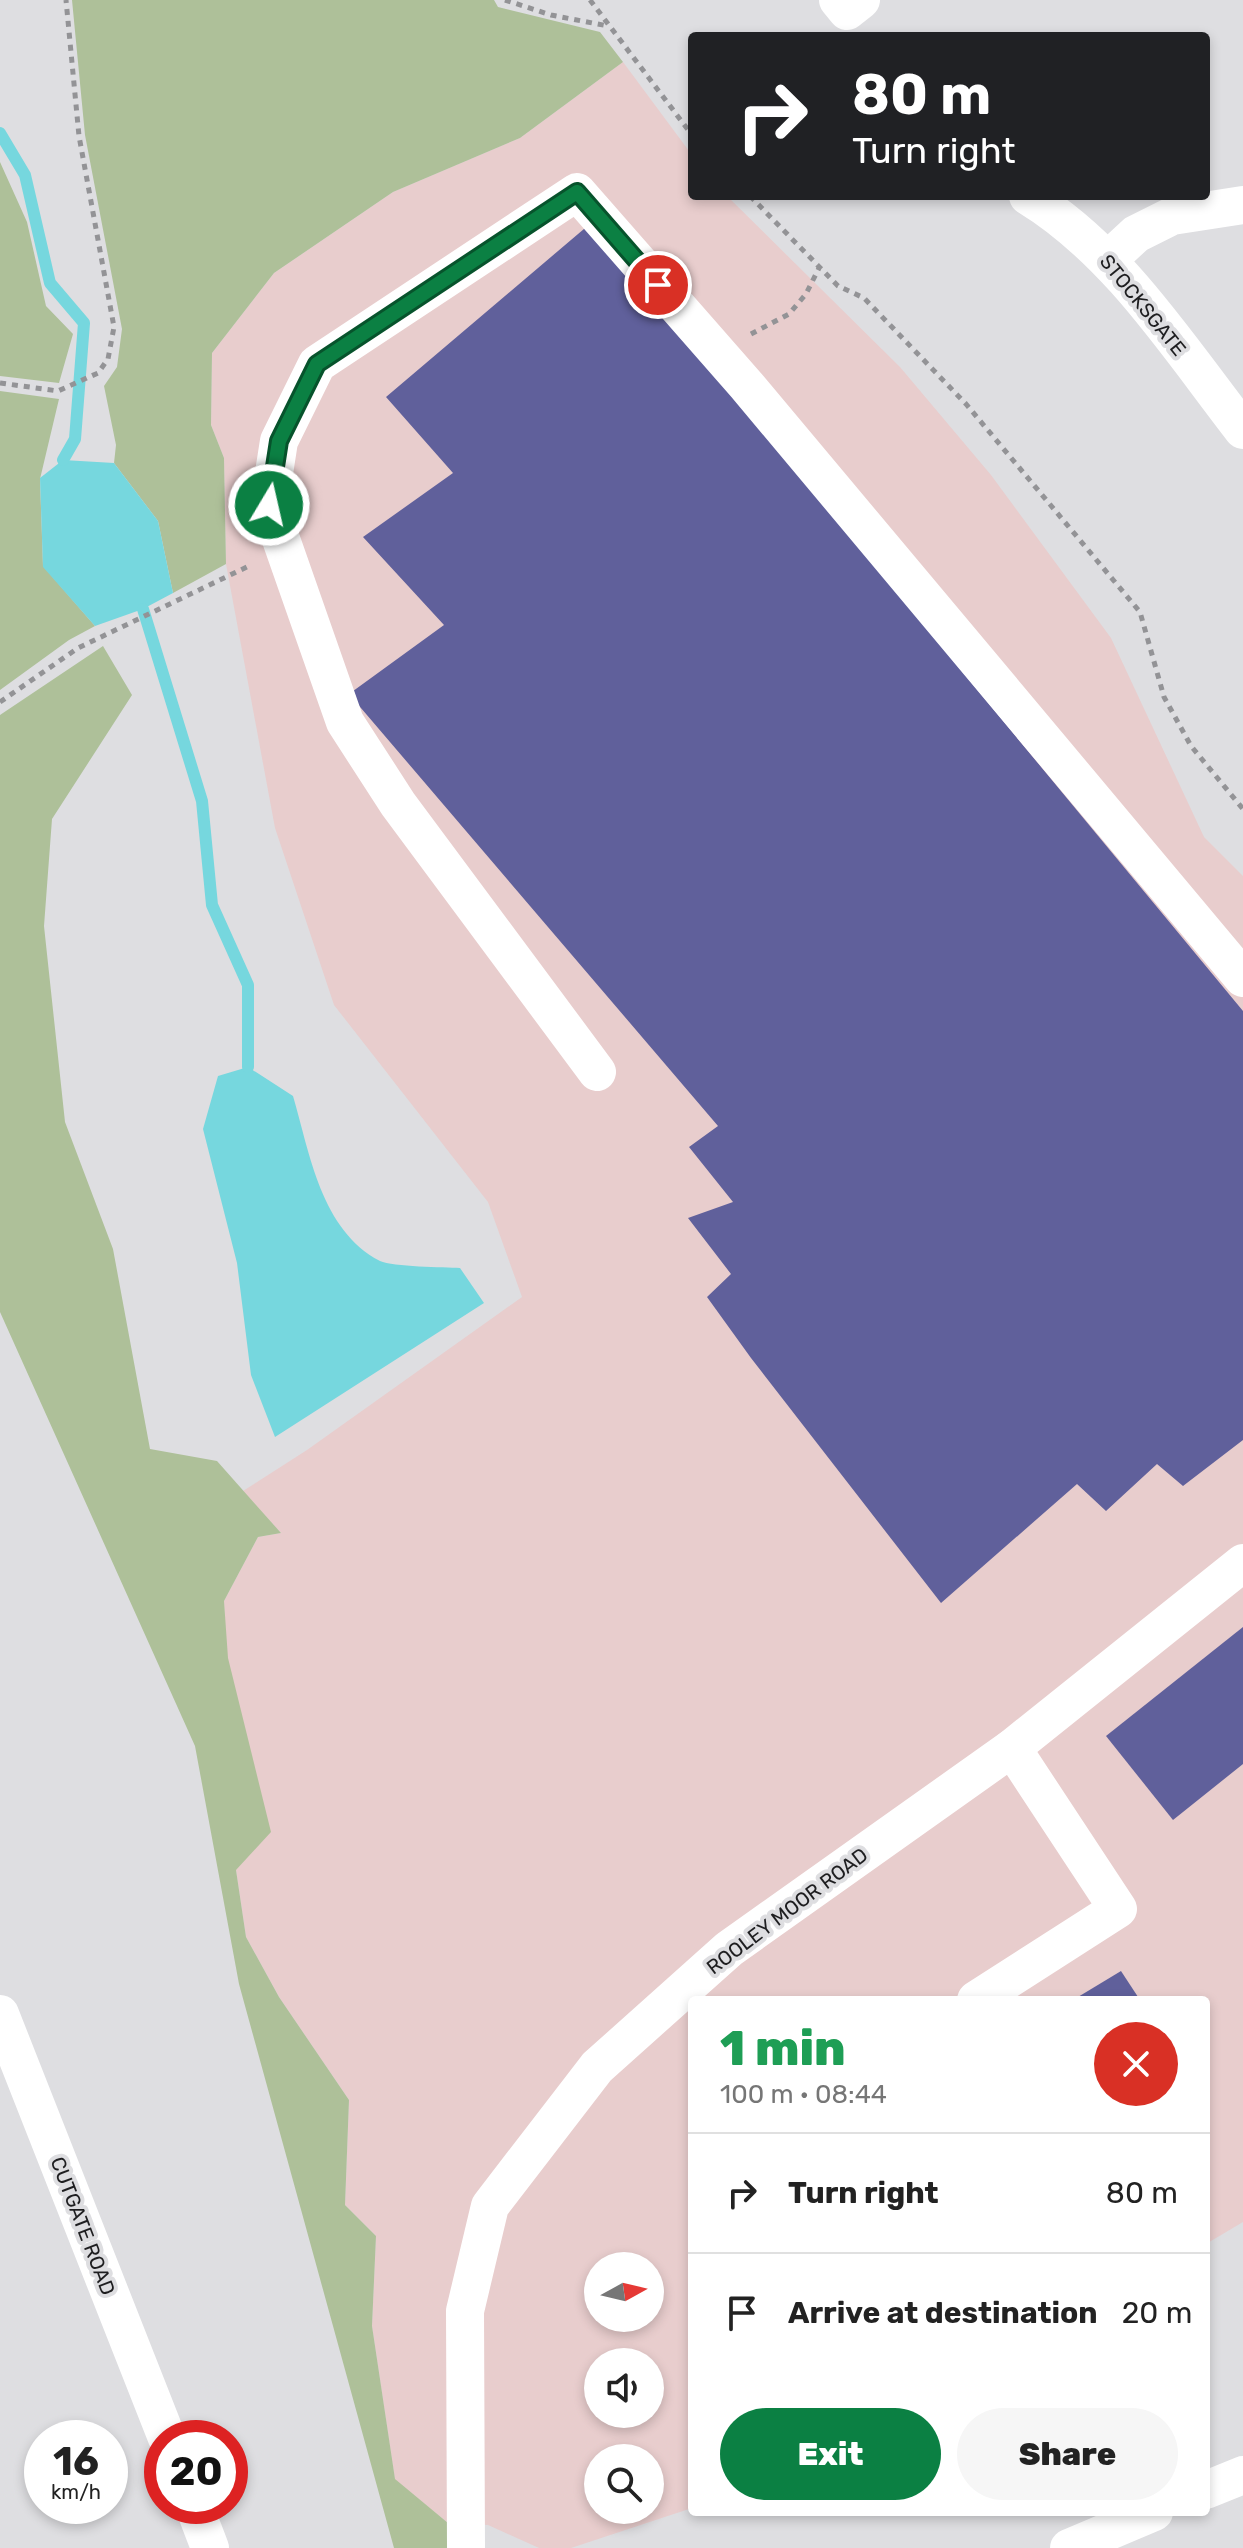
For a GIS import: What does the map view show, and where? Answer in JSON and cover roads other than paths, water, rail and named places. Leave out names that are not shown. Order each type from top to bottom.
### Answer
[{"type":"street","points":[[597,1072],[398,804],[345,722],[269,505],[279,441],[317,364],[577,192],[719,354],[1243,978]]},
{"type":"street","name":"STOCKSGATE","points":[[1035,200],[1056,213],[1109,259],[1243,430]]},
{"type":"street","points":[[1109,259],[1136,234],[1172,216],[1243,205]]},
{"type":"street","name":"ROOLEY MOOR ROAD","points":[[466,2548],[465,2311],[490,2206],[597,2067],[729,1949],[1012,1748],[1243,1563]]},
{"type":"street","points":[[982,1996],[1118,1909],[1012,1748]]},
{"type":"street","name":"CUTGATE ROAD","points":[[0,2014],[160,2420]]},
{"type":"street","points":[[1210,2488],[1243,2475]]},
{"type":"street","points":[[1069,2548],[1145,2516]]},
{"type":"street","points":[[201,2524],[210,2548]]},
{"type":"water","points":[[63,460],[114,463],[158,521],[173,593],[143,609],[95,626],[43,567],[40,478]]},
{"type":"water","points":[[248,1067],[293,1096],[321,1189],[344,1230],[360,1247],[387,1263],[460,1268],[484,1303],[275,1437],[251,1375],[237,1263],[203,1129],[218,1076]]},
{"type":"waterway","points":[[0,133],[25,175],[50,283],[84,323],[75,439],[63,460]]},
{"type":"waterway","points":[[143,609],[202,801],[212,905],[248,985],[248,1067]]}]
